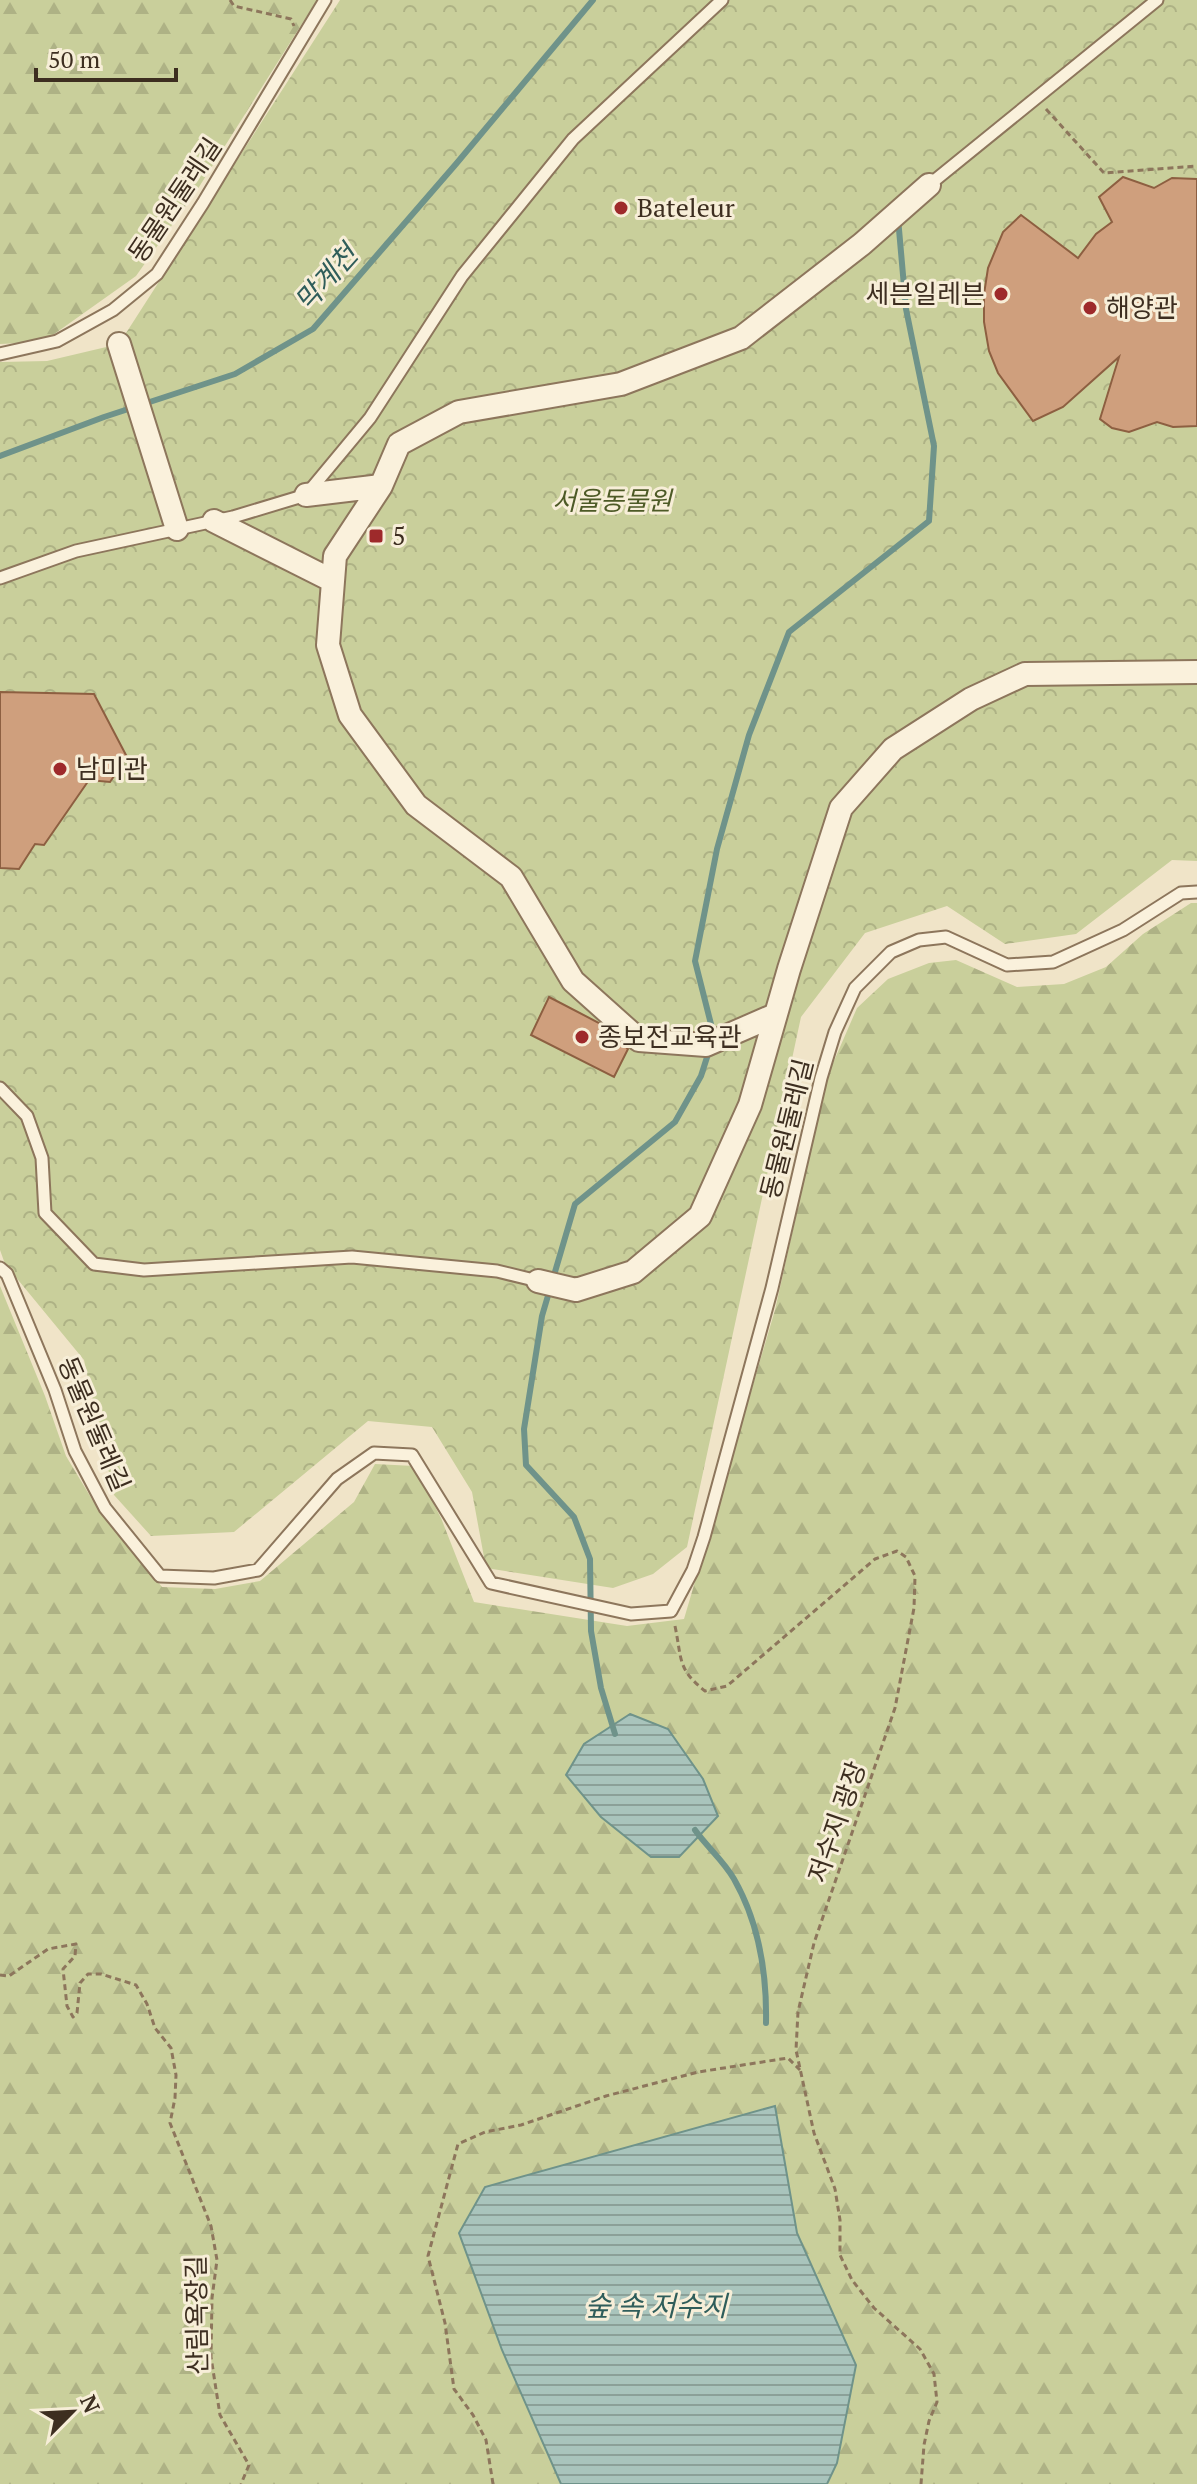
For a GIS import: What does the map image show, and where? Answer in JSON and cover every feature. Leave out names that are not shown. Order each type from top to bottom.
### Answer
[{"type":"street","points":[[775,1015],[716,1041],[639,1040],[573,981],[511,877],[416,805],[350,715],[328,645],[335,556],[381,486],[399,444],[459,412],[621,384],[741,338],[929,185]]},
{"type":"street","points":[[119,344],[177,529]]},
{"type":"street","points":[[306,495],[381,486]]},
{"type":"street","points":[[214,521],[333,581]]},
{"type":"street","points":[[538,1281],[576,1290],[633,1272],[700,1216],[750,1105],[775,1015],[841,808],[893,749],[971,699],[1025,674],[1197,672]]},
{"type":"lane","name":"동물원둘레길","points":[[0,354],[57,341],[113,310],[157,274],[325,0]]},
{"type":"lane","points":[[0,578],[76,551],[214,521],[306,495],[370,418],[462,276],[573,139],[722,0]]},
{"type":"lane","points":[[929,185],[1157,0]]},
{"type":"lane","name":"동물원둘레길","points":[[0,1268],[7,1274],[55,1390],[75,1451],[105,1508],[160,1576],[214,1578],[258,1570],[337,1479],[374,1453],[399,1454],[412,1455],[491,1583],[631,1614],[671,1611],[693,1570],[704,1537],[772,1288],[821,1078],[835,1032],[855,988],[891,952],[919,940],[946,937],[1007,965],[1053,962],[1123,930],[1181,893],[1197,892]]},
{"type":"lane","points":[[0,1088],[27,1116],[42,1158],[45,1213],[94,1264],[144,1270],[352,1257],[497,1271],[538,1281]]},
{"type":"path","points":[[230,0],[234,6],[291,19],[301,39]]},
{"type":"path","points":[[1035,97],[1104,173],[1197,166]]},
{"type":"path","name":"저수지 광장","points":[[671,1611],[681,1663],[688,1677],[705,1691],[727,1686],[875,1559],[897,1551],[906,1557],[915,1576],[914,1608],[895,1708],[814,1943],[798,2012],[796,2050],[814,2133],[835,2189],[840,2220],[840,2255],[852,2280],[874,2308],[920,2349],[934,2374],[937,2402],[926,2433],[921,2484]]},
{"type":"path","name":"산림욕장길","points":[[0,1975],[9,1976],[48,1949],[76,1944],[75,1956],[63,1969],[67,2006],[73,2017],[77,2013],[80,1983],[88,1974],[101,1974],[136,1985],[155,2028],[171,2048],[176,2075],[170,2123],[211,2226],[217,2260],[212,2298],[211,2357],[220,2415],[249,2465],[241,2484]]},
{"type":"path","points":[[493,2484],[486,2440],[454,2389],[445,2323],[428,2256],[458,2144],[485,2132],[521,2125],[606,2096],[727,2066],[788,2058],[803,2072]]},
{"type":"green space","points":[[0,0],[317,0],[199,187],[136,276],[43,342],[0,344]]},
{"type":"green space","name":"서울동물원","points":[[340,0],[1197,0],[1197,861],[1172,860],[1076,934],[1005,944],[947,906],[865,933],[801,1017],[687,1547],[653,1574],[613,1588],[486,1568],[472,1492],[432,1427],[368,1421],[234,1532],[151,1536],[114,1495],[84,1360],[5,1264],[0,1250],[0,362],[47,361],[119,344]]},
{"type":"green space","points":[[1191,903],[1197,903],[1197,2484],[0,2484],[0,1286],[66,1456],[96,1506],[162,1587],[215,1589],[260,1581],[354,1502],[375,1464],[414,1466],[441,1518],[474,1602],[627,1626],[684,1619],[775,1310],[827,1077],[857,1008],[888,979],[929,963],[956,960],[1017,987],[1064,984],[1106,967],[1143,934]]},
{"type":"water","points":[[630,1714],[668,1729],[703,1779],[718,1816],[679,1857],[651,1857],[601,1817],[566,1775],[584,1744]]},
{"type":"water","name":"숲 속 저수지","points":[[775,2106],[797,2233],[856,2365],[837,2463],[827,2484],[561,2484],[502,2350],[459,2233],[485,2187]]},
{"type":"building","name":"해양관","points":[[1123,177],[1154,188],[1172,178],[1197,179],[1197,426],[1173,427],[1157,422],[1129,432],[1112,428],[1100,419],[1119,357],[1063,407],[1033,421],[998,373],[989,351],[984,322],[988,268],[1003,232],[1021,215],[1078,258],[1096,234],[1112,222],[1099,197]]},
{"type":"building","name":"남미관","points":[[0,692],[94,694],[127,757],[110,782],[89,780],[44,845],[35,844],[19,869],[0,868]]},
{"type":"building","name":"종보전교육관","points":[[549,997],[599,1023],[628,1049],[614,1077],[531,1035]]},
{"type":"waterway","name":"막계천","points":[[0,456],[104,417],[235,374],[313,329],[593,0]]},
{"type":"waterway","points":[[714,1036],[695,961],[717,849],[749,735],[789,632],[929,521],[934,446],[906,309],[898,218]]},
{"type":"waterway","points":[[615,1734],[601,1688],[591,1631],[590,1559],[574,1517],[526,1465],[524,1429],[542,1316],[575,1204],[675,1122],[701,1076],[709,1051]]},
{"type":"waterway","points":[[695,1830],[730,1872],[750,1913],[763,1967],[766,2023]]},
{"type":"place","name":"Bateleur","points":[[621,208]]},
{"type":"place","name":"세븐일레븐","points":[[1001,294]]},
{"type":"place","name":"해양관","points":[[1090,308]]},
{"type":"place","name":"5","points":[[376,536]]},
{"type":"place","name":"남미관","points":[[60,769]]},
{"type":"place","name":"종보전교육관","points":[[582,1037]]}]
